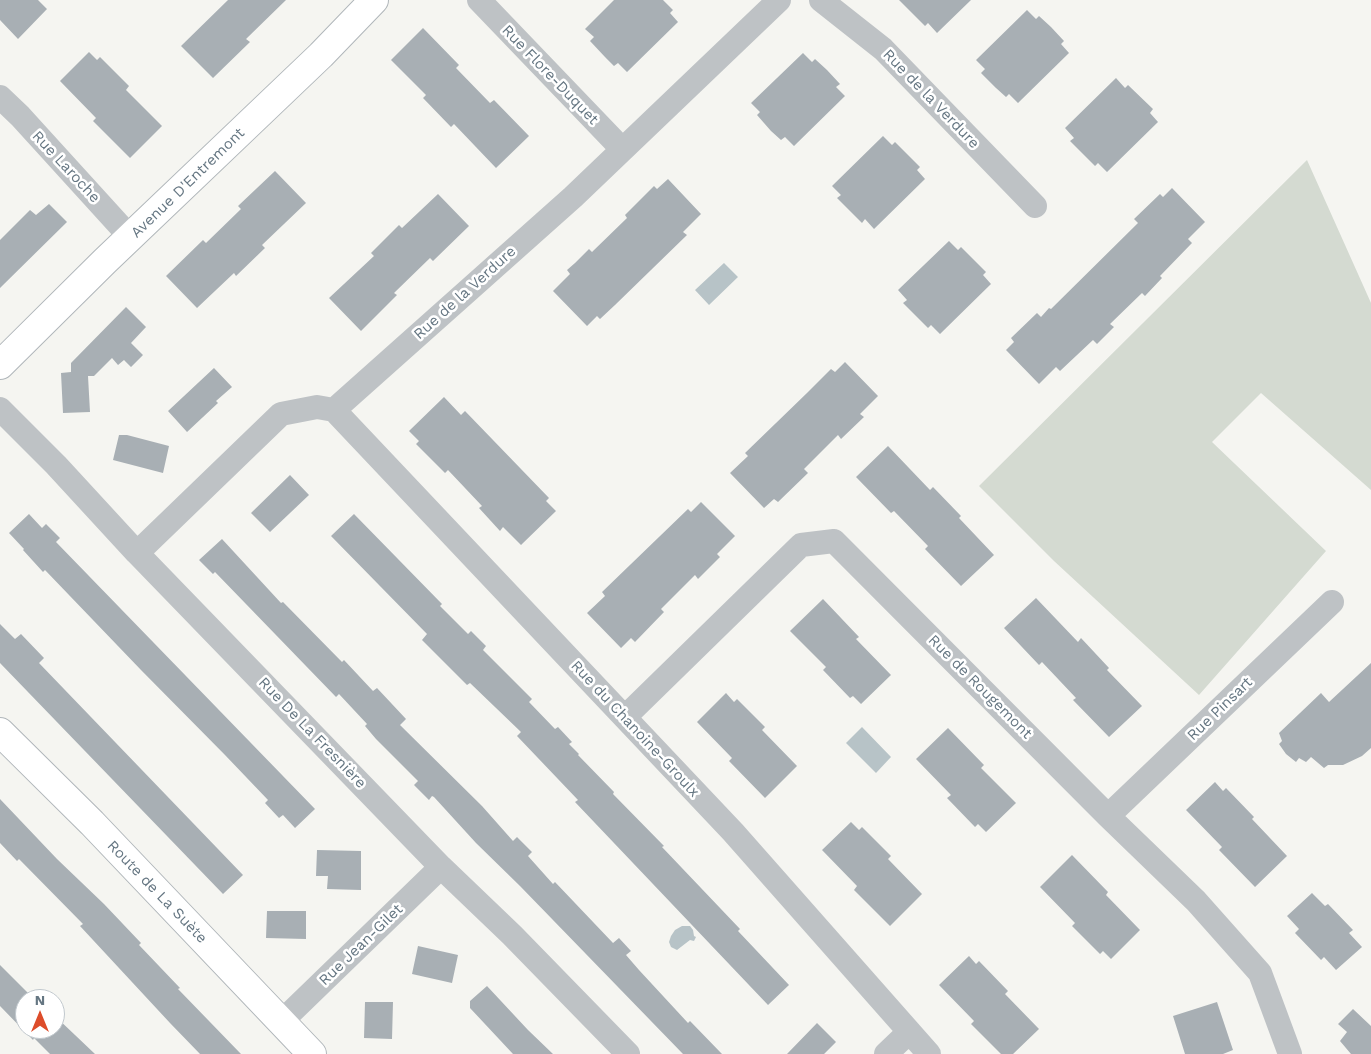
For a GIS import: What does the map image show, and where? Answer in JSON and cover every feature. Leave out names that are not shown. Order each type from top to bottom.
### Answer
[{"type":"street","name":"Avenue D'Entremont","points":[[0,365],[321,55],[374,0]]},
{"type":"street","name":"Rue Flore-Duquet","points":[[479,0],[622,149]]},
{"type":"street","name":"Rue de la Verdure","points":[[334,410],[573,197],[779,0]]},
{"type":"street","name":"Rue de la Verdure","points":[[820,0],[882,48],[1035,206]]},
{"type":"street","name":"Rue Laroche","points":[[0,97],[20,116],[131,238]]},
{"type":"street","points":[[137,553],[281,414],[317,407],[334,410]]},
{"type":"street","name":"Rue De La Fresnière","points":[[0,409],[441,867],[512,935],[628,1054]]},
{"type":"street","name":"Rue du Chanoine-Groulx","points":[[334,410],[733,832],[929,1054]]},
{"type":"street","name":"Rue de Rougemont","points":[[625,718],[801,545],[834,541],[1108,816],[1196,901],[1260,973],[1290,1054]]},
{"type":"street","name":"Rue Pinsart","points":[[1108,816],[1332,602]]},
{"type":"street","name":"Route de La Suète","points":[[0,732],[92,823],[312,1054]]},
{"type":"street","name":"Rue Jean-Gilet","points":[[281,1022],[441,867]]},
{"type":"street","points":[[886,1054],[909,1032]]},
{"type":"shaded area","points":[[1307,160],[1371,303],[1371,490],[1261,393],[1212,442],[1326,551],[1199,695],[1054,561],[979,486]]},
{"type":"shaded area","points":[[724,263],[738,277],[709,305],[695,290]]},
{"type":"shaded area","points":[[862,727],[891,757],[876,773],[846,743]]},
{"type":"shaded area","points":[[682,926],[690,926],[696,937],[694,941],[690,940],[677,950],[671,947],[669,942],[675,930]]},
{"type":"building","points":[[0,0],[38,0],[47,9],[18,39],[0,20]]},
{"type":"building","points":[[228,0],[286,0],[246,39],[250,42],[213,78],[181,46]]},
{"type":"building","points":[[614,0],[663,0],[673,10],[670,13],[678,22],[627,72],[618,63],[614,66],[605,57],[590,41],[594,37],[585,29]]},
{"type":"building","points":[[899,0],[971,0],[937,33],[928,23],[925,26]]},
{"type":"building","points":[[1027,10],[1036,19],[1039,16],[1051,27],[1064,41],[1061,44],[1069,53],[1018,103],[1009,94],[1006,97],[981,73],[985,69],[976,60]]},
{"type":"building","points":[[423,28],[459,65],[456,68],[490,103],[494,100],[529,136],[496,168],[454,124],[451,127],[423,98],[426,95],[391,60]]},
{"type":"building","points":[[89,52],[97,60],[100,57],[129,86],[126,90],[162,126],[130,158],[93,121],[96,118],[60,81]]},
{"type":"building","points":[[803,53],[812,62],[815,59],[827,70],[840,84],[836,87],[845,96],[794,146],[785,137],[781,140],[771,131],[757,115],[760,112],[751,103]]},
{"type":"building","points":[[1116,78],[1125,88],[1128,85],[1153,109],[1150,113],[1158,122],[1107,172],[1098,163],[1095,166],[1070,141],[1074,138],[1065,128]]},
{"type":"building","points":[[883,136],[892,145],[895,142],[920,167],[917,170],[925,179],[874,229],[865,219],[862,223],[837,198],[841,195],[832,186]]},
{"type":"building","points":[[275,171],[306,203],[262,245],[265,248],[236,276],[234,273],[197,308],[166,276],[203,240],[206,243],[241,209],[238,206]]},
{"type":"building","points":[[668,179],[701,214],[683,232],[687,235],[600,319],[597,316],[587,326],[553,291],[570,274],[567,270],[589,249],[592,252],[627,218],[625,215],[654,186],[657,189]]},
{"type":"building","points":[[1172,188],[1205,222],[1188,239],[1192,243],[1160,276],[1162,278],[1145,296],[1142,293],[1110,324],[1114,327],[1097,344],[1093,340],[1060,371],[1056,367],[1039,384],[1006,350],[1014,342],[1011,338],[1037,313],[1041,317],[1049,308],[1051,309],[1138,223],[1134,219],[1160,194],[1163,197]]},
{"type":"building","points":[[438,194],[469,226],[433,261],[430,258],[394,293],[397,295],[361,331],[329,298],[374,256],[371,253],[399,225],[402,228]]},
{"type":"building","points":[[49,204],[67,222],[0,288],[0,240],[30,210],[36,215]]},
{"type":"building","points":[[949,241],[958,250],[961,247],[986,272],[983,275],[991,284],[940,334],[931,325],[928,328],[903,303],[907,300],[898,290]]},
{"type":"building","points":[[126,307],[146,327],[131,343],[143,355],[131,367],[124,360],[118,365],[112,358],[94,376],[88,376],[90,412],[63,413],[61,373],[71,372],[71,363]]},
{"type":"building","points":[[845,362],[878,396],[860,414],[864,417],[841,439],[838,435],[804,469],[808,473],[778,502],[774,499],[764,508],[730,473],[748,456],[745,453],[831,369],[835,372]]},
{"type":"building","points":[[214,368],[232,387],[187,432],[168,411]]},
{"type":"building","points":[[444,397],[461,415],[465,411],[549,498],[546,501],[556,511],[521,545],[503,527],[500,531],[479,508],[482,506],[448,470],[445,473],[416,444],[419,441],[409,431]]},
{"type":"building","points":[[119,435],[127,435],[169,446],[163,473],[113,460]]},
{"type":"building","points":[[888,446],[930,490],[933,487],[994,555],[961,586],[925,549],[928,546],[894,511],[891,513],[856,477]]},
{"type":"building","points":[[290,475],[309,495],[270,532],[251,513]]},
{"type":"building","points":[[701,502],[735,536],[717,554],[720,557],[698,579],[695,575],[661,609],[664,612],[635,642],[631,638],[621,648],[587,613],[605,596],[602,592],[688,509],[691,512]]},
{"type":"building","points":[[29,514],[42,528],[46,524],[60,538],[56,542],[315,809],[295,828],[283,815],[279,818],[265,803],[268,800],[45,570],[43,572],[23,550],[9,533]]},
{"type":"building","points":[[354,514],[442,604],[440,606],[468,634],[471,631],[486,646],[483,650],[532,699],[529,702],[555,729],[558,727],[572,742],[569,744],[578,755],[664,846],[662,847],[740,929],[738,931],[789,985],[768,1005],[575,802],[578,800],[517,736],[521,732],[470,683],[467,685],[422,640],[427,634],[331,536]]},
{"type":"building","points":[[222,539],[281,603],[283,602],[342,662],[344,660],[373,691],[377,688],[406,719],[400,725],[482,806],[513,841],[517,837],[532,852],[528,856],[553,884],[555,882],[613,943],[619,938],[631,951],[626,955],[639,970],[688,1023],[690,1021],[722,1054],[683,1054],[476,843],[434,797],[432,796],[429,800],[414,785],[418,781],[376,739],[365,726],[367,724],[339,694],[336,697],[215,572],[213,574],[199,560]]},
{"type":"building","points":[[1036,598],[1078,642],[1081,638],[1109,668],[1107,670],[1142,706],[1109,737],[1073,700],[1076,698],[1042,662],[1039,665],[1004,628]]},
{"type":"building","points":[[823,599],[859,637],[856,639],[891,675],[861,704],[853,696],[850,698],[823,670],[826,667],[790,631]]},
{"type":"building","points":[[0,624],[15,639],[21,634],[44,658],[39,663],[243,875],[223,894],[0,663]]},
{"type":"building","points":[[1371,663],[1371,748],[1362,756],[1343,765],[1328,765],[1324,768],[1311,757],[1306,762],[1299,758],[1296,762],[1286,754],[1279,744],[1282,741],[1279,733],[1321,693],[1329,702]]},
{"type":"building","points":[[726,693],[734,702],[737,699],[765,727],[762,730],[797,766],[765,798],[729,761],[732,758],[697,722]]},
{"type":"building","points":[[948,728],[984,765],[981,768],[1016,803],[986,832],[978,824],[975,827],[947,798],[951,795],[916,759]]},
{"type":"building","points":[[1215,782],[1223,791],[1226,788],[1287,856],[1255,887],[1219,850],[1222,847],[1186,810]]},
{"type":"building","points":[[0,799],[141,943],[139,945],[180,988],[178,989],[241,1054],[200,1054],[170,1023],[80,926],[83,924],[19,859],[17,861],[0,843]]},
{"type":"building","points":[[851,822],[859,830],[862,827],[891,856],[888,859],[922,894],[890,926],[854,890],[857,886],[822,850]]},
{"type":"building","points":[[317,850],[361,851],[361,890],[327,889],[328,876],[316,876]]},
{"type":"building","points":[[1072,855],[1108,892],[1106,895],[1140,930],[1111,959],[1103,951],[1100,954],[1072,926],[1075,923],[1040,887]]},
{"type":"building","points":[[1312,893],[1325,906],[1328,904],[1353,930],[1349,933],[1362,947],[1336,970],[1324,957],[1321,960],[1295,933],[1299,929],[1287,916]]},
{"type":"building","points":[[267,911],[306,911],[306,939],[266,938]]},
{"type":"building","points":[[418,946],[458,955],[452,983],[412,974]]},
{"type":"building","points":[[969,956],[976,964],[979,961],[1008,991],[1005,994],[1039,1029],[1013,1054],[1001,1054],[971,1024],[974,1021],[939,985]]},
{"type":"building","points":[[0,965],[24,989],[15,989],[15,1021],[0,1006]]},
{"type":"building","points":[[487,986],[553,1054],[513,1054],[470,1008],[470,1001]]},
{"type":"building","points":[[365,1002],[393,1002],[392,1039],[364,1038]]},
{"type":"building","points":[[1217,1002],[1233,1050],[1223,1054],[1185,1054],[1173,1016]]},
{"type":"building","points":[[1353,1009],[1371,1026],[1371,1054],[1351,1054],[1340,1041],[1347,1032],[1338,1024]]},
{"type":"building","points":[[817,1023],[836,1042],[824,1054],[787,1054]]},
{"type":"building","points":[[65,1026],[95,1054],[50,1054],[35,1039],[65,1039]]}]
